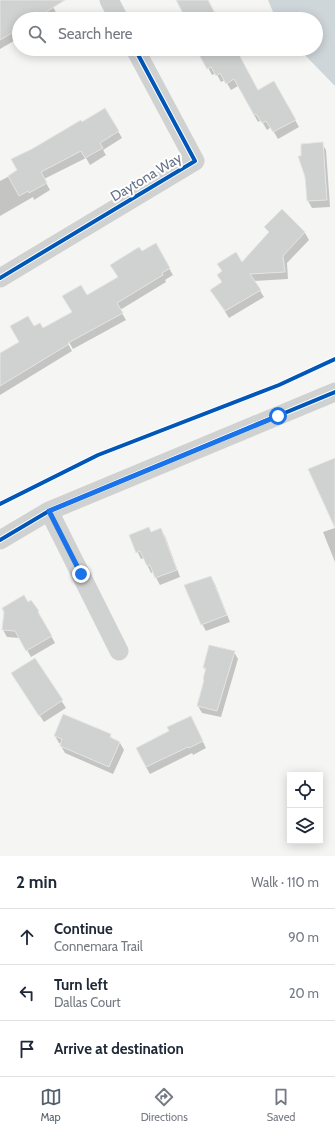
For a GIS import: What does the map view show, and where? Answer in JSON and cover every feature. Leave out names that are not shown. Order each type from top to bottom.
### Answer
[{"type":"street","points":[[109,0],[115,12]]},
{"type":"street","name":"Daytona Way","points":[[0,278],[195,161],[139,56]]},
{"type":"street","points":[[0,540],[49,511],[335,392]]},
{"type":"street","points":[[49,511],[120,651]]},
{"type":"shaded area","points":[[268,0],[335,0],[335,86],[306,56],[323,56],[323,12],[273,12]]},
{"type":"building","points":[[0,0],[65,0],[46,12],[12,12],[12,33],[0,40]]},
{"type":"building","points":[[176,0],[208,0],[214,12],[182,12]]},
{"type":"building","points":[[200,56],[240,56],[258,90],[274,81],[296,120],[273,132],[266,121],[262,123],[256,114],[254,115],[234,79],[226,84],[220,73],[216,76],[211,67],[207,69]]},
{"type":"building","points":[[105,108],[119,131],[100,143],[103,148],[85,158],[81,151],[41,172],[47,183],[29,193],[28,191],[19,196],[8,176],[17,170],[11,159],[32,149],[81,120],[82,122]]},
{"type":"building","points":[[323,142],[327,200],[307,201],[305,177],[298,156],[301,156],[301,144]]},
{"type":"building","points":[[282,209],[305,232],[283,256],[285,272],[250,274],[261,290],[225,311],[210,290],[222,282],[217,275],[222,271],[217,264],[236,252],[242,262],[269,232],[264,227]]},
{"type":"building","points":[[156,243],[170,268],[162,273],[163,275],[117,303],[123,313],[68,343],[69,344],[0,386],[0,353],[19,342],[10,326],[28,316],[34,326],[40,323],[43,328],[72,312],[62,296],[81,285],[87,295],[118,277],[110,265],[139,247],[142,251]]},
{"type":"building","points":[[335,458],[335,528],[308,469]]},
{"type":"building","points":[[149,527],[151,532],[161,528],[177,570],[155,578],[150,565],[147,566],[140,551],[136,553],[129,535]]},
{"type":"building","points":[[211,576],[227,615],[201,625],[184,585]]},
{"type":"building","points":[[24,595],[28,602],[31,600],[39,611],[38,612],[52,636],[26,651],[15,631],[2,630],[4,612],[2,608]]},
{"type":"building","points":[[209,645],[235,651],[217,711],[197,706],[204,680],[206,668],[203,668]]},
{"type":"building","points":[[35,658],[63,700],[39,716],[11,673]]},
{"type":"building","points":[[63,714],[111,734],[110,737],[120,742],[109,767],[60,746],[62,739],[54,736]]},
{"type":"building","points":[[191,716],[203,741],[146,767],[136,748],[169,731],[167,727]]},
{"type":"cycle path","points":[[0,278],[195,161],[139,56]]},
{"type":"cycle path","points":[[0,504],[98,455],[279,385],[335,359]]},
{"type":"cycle path","points":[[0,540],[49,511],[335,392]]},
{"type":"route","points":[[81,574],[49,511],[278,416]]}]
